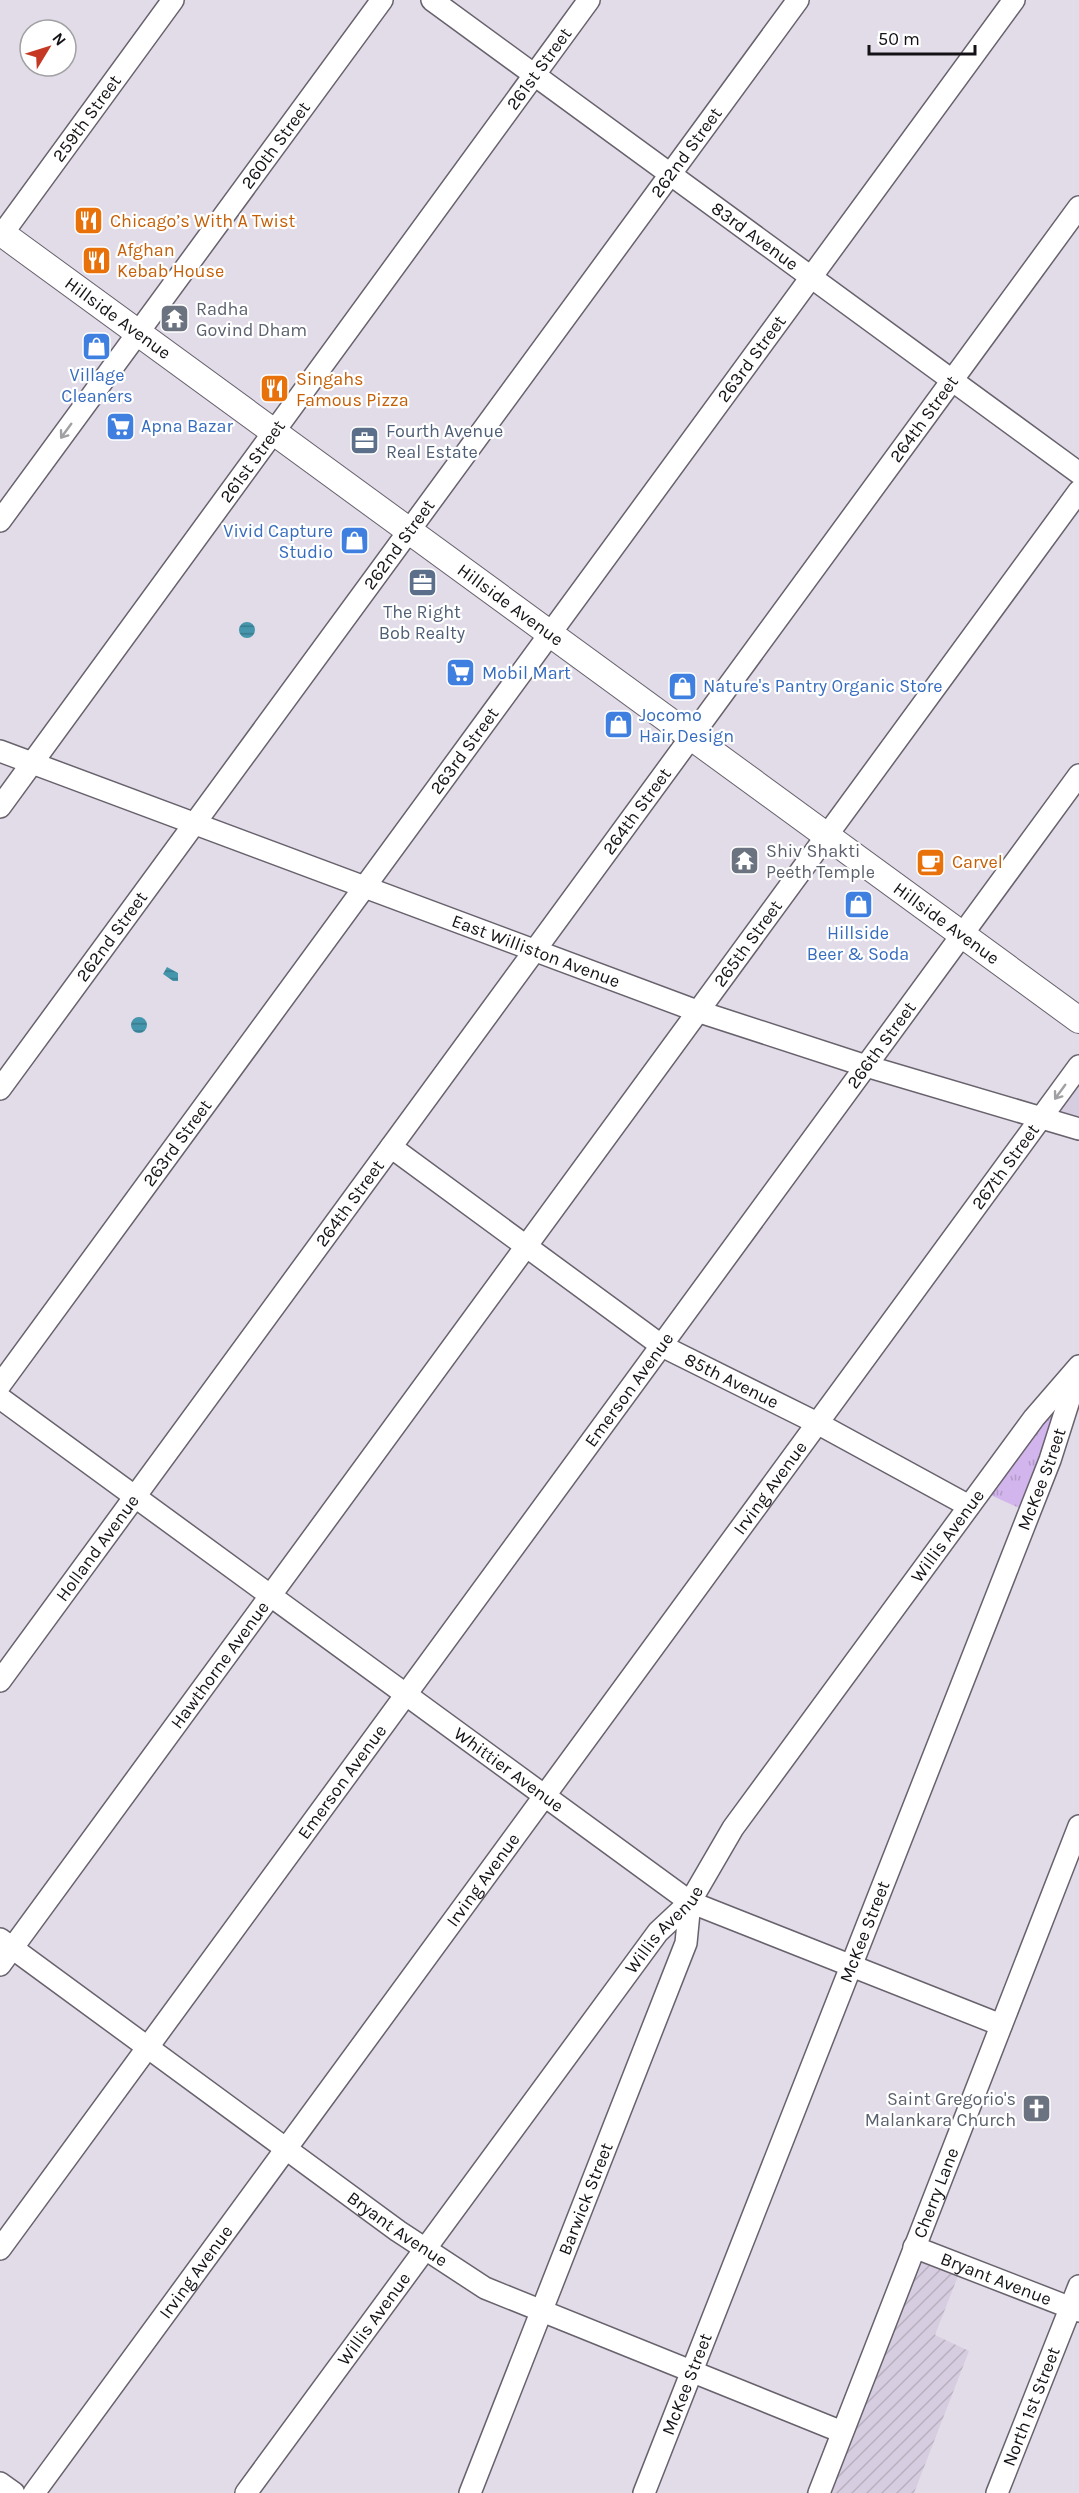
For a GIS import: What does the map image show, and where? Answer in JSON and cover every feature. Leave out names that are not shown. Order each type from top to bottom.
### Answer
[{"type":"main road","name":"Hillside Avenue","points":[[1,234],[1079,1020]]},
{"type":"street","name":"259th Street","points":[[1,234],[173,0]]},
{"type":"street","name":"260th Street","points":[[0,520],[382,0]]},
{"type":"street","name":"83rd Avenue","points":[[432,0],[1079,473]]},
{"type":"street","name":"261st Street","points":[[0,807],[589,0]]},
{"type":"street","name":"262nd Street","points":[[0,1089],[798,0]]},
{"type":"street","name":"263rd Street","points":[[0,1385],[1014,0]]},
{"type":"street","name":"264th Street","points":[[195,1413],[1079,207]]},
{"type":"street","name":"265th Street","points":[[438,1365],[1079,491]]},
{"type":"street","name":"East Williston Avenue","points":[[0,751],[364,886],[533,952],[697,1011],[866,1066],[1079,1129]]},
{"type":"street","name":"266th Street","points":[[684,1315],[1079,776]]},
{"type":"street","name":"267th Street","points":[[932,1266],[1079,1066]]},
{"type":"street","name":"85th Avenue","points":[[391,1147],[662,1346],[817,1423],[969,1506]]},
{"type":"street","name":"Irving Avenue","points":[[34,2493],[932,1266]]},
{"type":"street","name":"Emerson Avenue","points":[[0,2249],[684,1315]]},
{"type":"street","name":"Hawthorne Avenue","points":[[4,1950],[270,1596],[438,1365]]},
{"type":"street","name":"Willis Avenue","points":[[246,2493],[658,1932],[690,1902],[733,1828],[1034,1418],[1079,1368]]},
{"type":"street","name":"McKee Street","points":[[644,2493],[1050,1460],[1079,1368]]},
{"type":"street","name":"Whittier Avenue","points":[[0,1398],[690,1902],[1001,2025]]},
{"type":"street","name":"Holland Avenue","points":[[0,1681],[195,1413]]},
{"type":"street","name":"Cherry Lane","points":[[819,2493],[1079,1826]]},
{"type":"street","name":"Barwick Street","points":[[470,2493],[686,1943],[690,1902]]},
{"type":"street","name":"Bryant Avenue","points":[[4,1950],[148,2047],[425,2248],[485,2288],[842,2432]]},
{"type":"street","name":"Bryant Avenue","points":[[914,2247],[1075,2309]]},
{"type":"street","name":"North 1st Street","points":[[997,2493],[1075,2309],[1079,2286]]},
{"type":"street","points":[[0,2482],[14,2493]]},
{"type":"shaded area","points":[[1079,1066],[1079,1129],[1040,1119]]},
{"type":"shaded area","points":[[900,2255],[958,2276],[935,2335],[969,2351],[914,2493],[806,2493]]},
{"type":"green space","points":[[1062,1397],[1026,1511],[984,1492]]},
{"type":"water","points":[[247,622],[253,624],[255,630],[253,636],[247,638],[241,636],[239,630],[241,624]]},
{"type":"water","points":[[167,967],[178,973],[178,981],[173,981],[163,974]]},
{"type":"water","points":[[139,1017],[147,1025],[139,1033],[131,1025]]},
{"type":"place","name":"Chicago’s With A Twist","points":[[89,221]]},
{"type":"place","name":"Afghan Kebab House","points":[[96,260]]},
{"type":"place","name":"Radha Govind Dham","points":[[175,319]]},
{"type":"place","name":"Village Cleaners","points":[[97,346]]},
{"type":"place","name":"Singahs Famous Pizza","points":[[275,389]]},
{"type":"place","name":"Apna Bazar","points":[[120,426]]},
{"type":"place","name":"Fourth Avenue Real Estate","points":[[365,441]]},
{"type":"place","name":"Vivid Capture Studio","points":[[354,541]]},
{"type":"place","name":"The Right Bob Realty","points":[[422,583]]},
{"type":"place","name":"Mobil Mart","points":[[461,673]]},
{"type":"place","name":"Nature's Pantry Organic Store","points":[[682,686]]},
{"type":"place","name":"Jocomo Hair Design","points":[[618,725]]},
{"type":"place","name":"Shiv Shakti Peeth Temple","points":[[745,861]]},
{"type":"place","name":"Carvel","points":[[931,862]]},
{"type":"place","name":"Hillside Beer & Soda","points":[[858,904]]},
{"type":"place","name":"Saint Gregorio's Malankara Church","points":[[1037,2109]]}]
